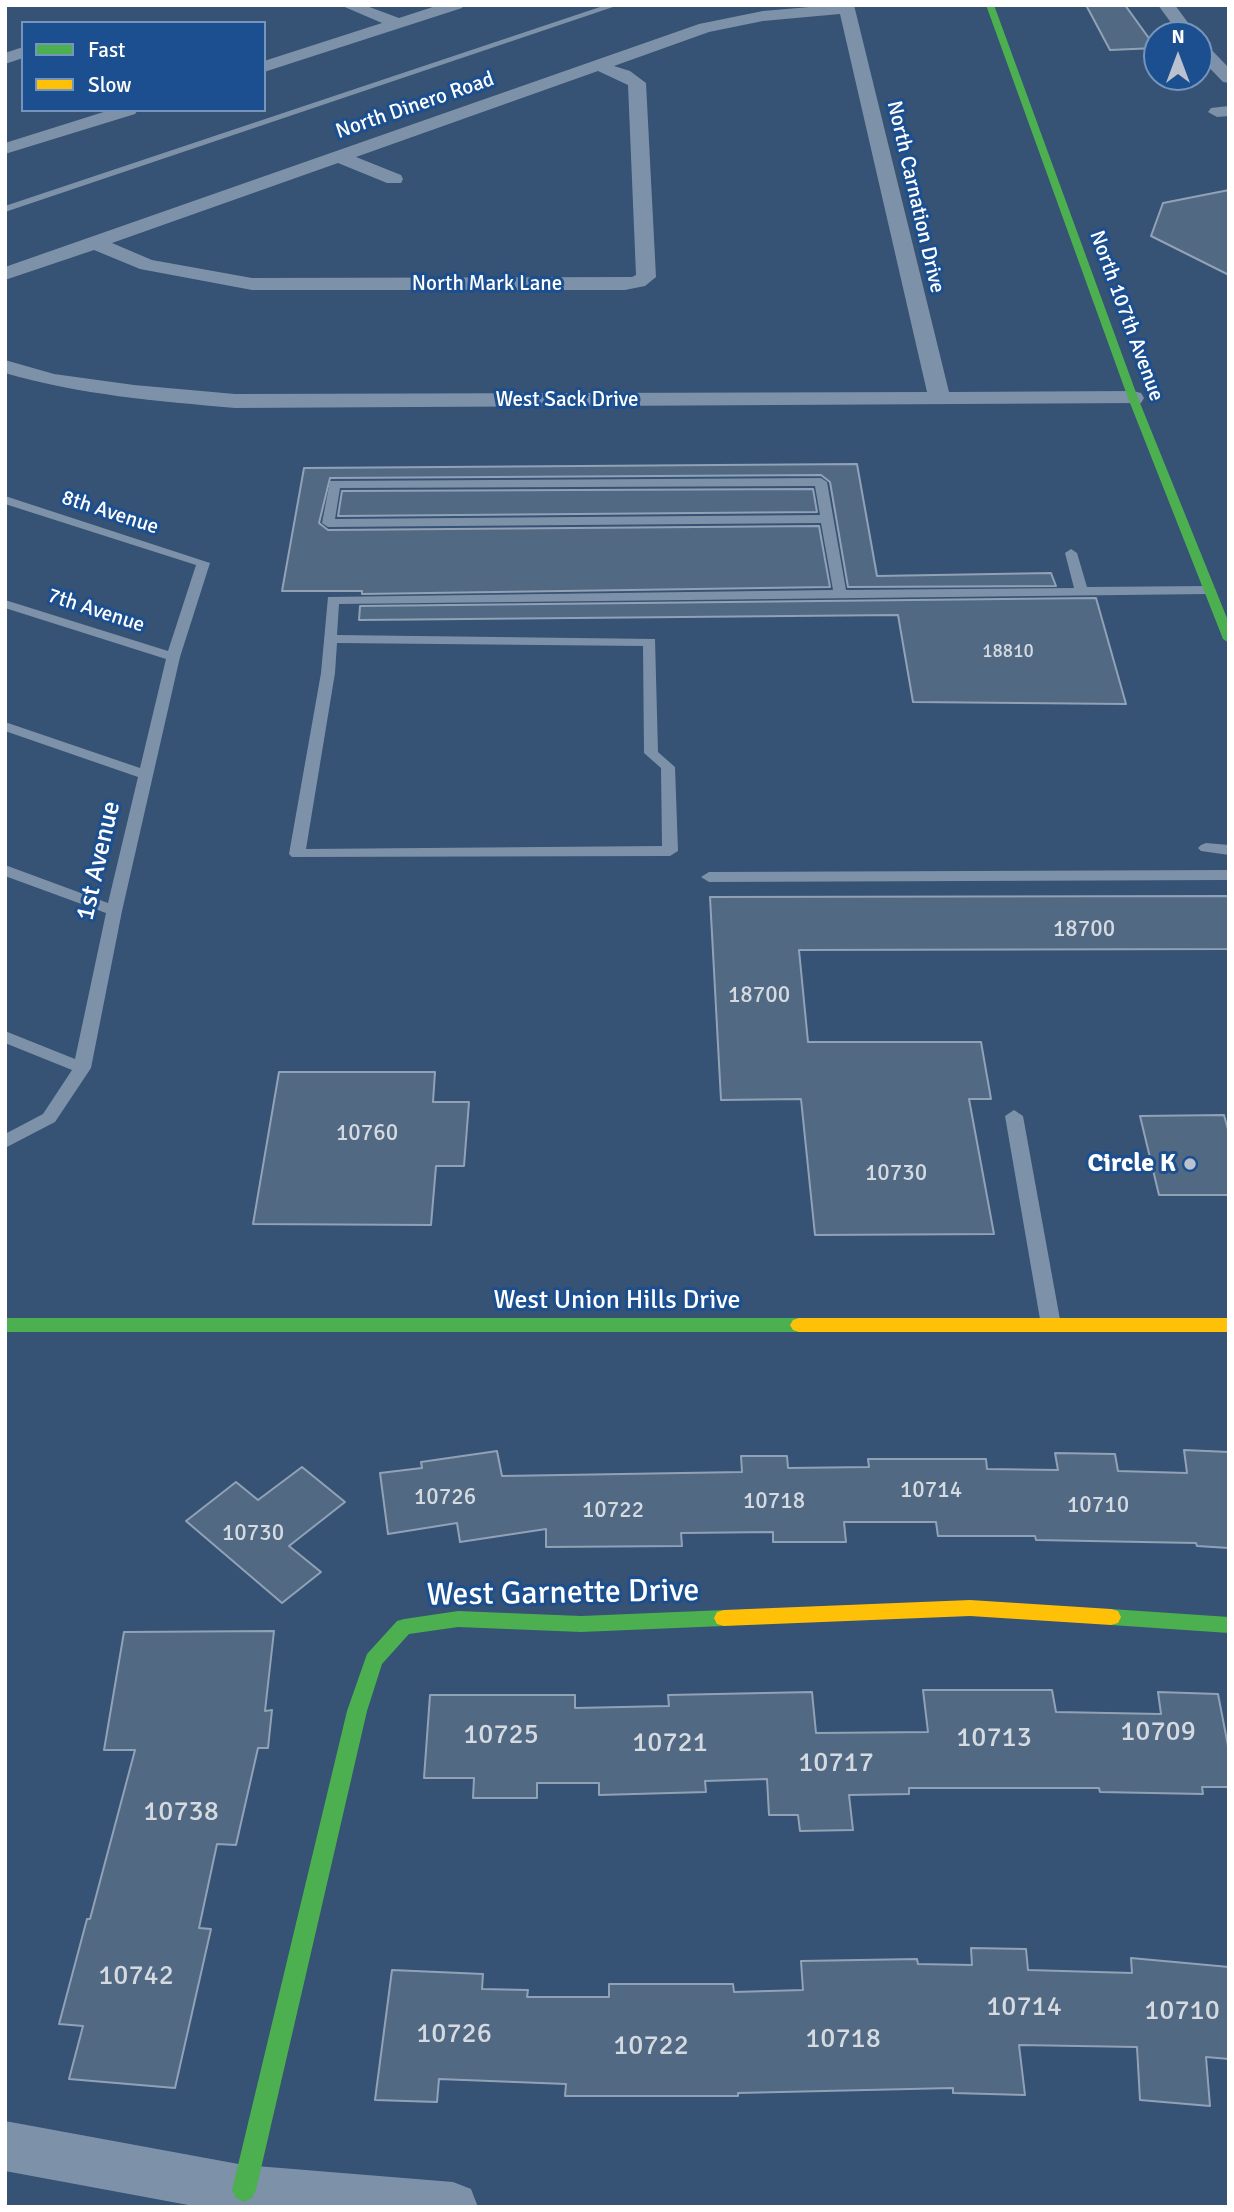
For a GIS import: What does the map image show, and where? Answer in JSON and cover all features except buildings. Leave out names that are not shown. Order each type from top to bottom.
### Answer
[{"type":"main road","name":"North 107th Avenue","points":[[990,5],[1133,398],[1229,639]]},
{"type":"main road","name":"West Union Hills Drive","points":[[5,1325],[1229,1325]]},
{"type":"main road","name":"West Garnette Drive","points":[[244,2190],[357,1711],[374,1660],[404,1627],[458,1619],[581,1624],[970,1608],[1229,1625]]},
{"type":"street","points":[[348,5],[399,23]]},
{"type":"street","points":[[266,66],[456,5]]},
{"type":"street","points":[[1166,5],[1178,21]]},
{"type":"street","name":"North Dinero Road","points":[[5,274],[721,24],[783,13],[846,7]]},
{"type":"street","name":"North Carnation Drive","points":[[846,7],[940,399]]},
{"type":"street","points":[[1213,61],[1229,78]]},
{"type":"street","name":"North Mark Lane","points":[[95,243],[147,265],[252,284],[625,284],[643,281],[646,277],[637,83],[599,66]]},
{"type":"street","points":[[5,149],[123,112]]},
{"type":"street","points":[[339,158],[394,179]]},
{"type":"street","name":"West Sack Drive","points":[[5,366],[52,380],[134,392],[235,401],[1133,398]]},
{"type":"street","points":[[5,2147],[244,2190],[453,2207]]},
{"type":"lane","points":[[5,209],[615,5]]},
{"type":"lane","points":[[827,519],[328,523],[334,484],[821,482],[840,595]]},
{"type":"lane","name":"8th Avenue","points":[[5,500],[203,563]]},
{"type":"lane","points":[[1071,553],[1082,592]]},
{"type":"lane","name":"1st Avenue","points":[[5,1142],[48,1118],[82,1068],[114,911],[173,657],[203,563]]},
{"type":"lane","points":[[332,639],[650,642],[651,753],[668,767],[670,851],[297,854],[332,639],[333,600],[1209,590]]},
{"type":"lane","name":"7th Avenue","points":[[5,604],[173,657]]},
{"type":"lane","points":[[5,726],[147,775]]},
{"type":"lane","points":[[1206,848],[1229,850]]},
{"type":"lane","points":[[5,870],[114,911]]},
{"type":"lane","points":[[709,877],[1229,875]]},
{"type":"lane","points":[[5,1037],[82,1068]]},
{"type":"lane","points":[[1014,1116],[1051,1325]]},
{"type":"traffic: fast","points":[[990,5],[1133,398],[1229,639]]},
{"type":"traffic: fast","points":[[5,1325],[799,1325]]},
{"type":"traffic: fast","points":[[1111,1617],[1229,1625]]},
{"type":"traffic: fast","points":[[244,2190],[357,1711],[374,1660],[404,1627],[458,1619],[581,1624],[724,1618]]},
{"type":"traffic: slow","points":[[799,1325],[1229,1325]]},
{"type":"traffic: slow","points":[[724,1618],[970,1608],[1111,1617]]},
{"type":"place","name":"Circle K","points":[[1190,1164]]}]
